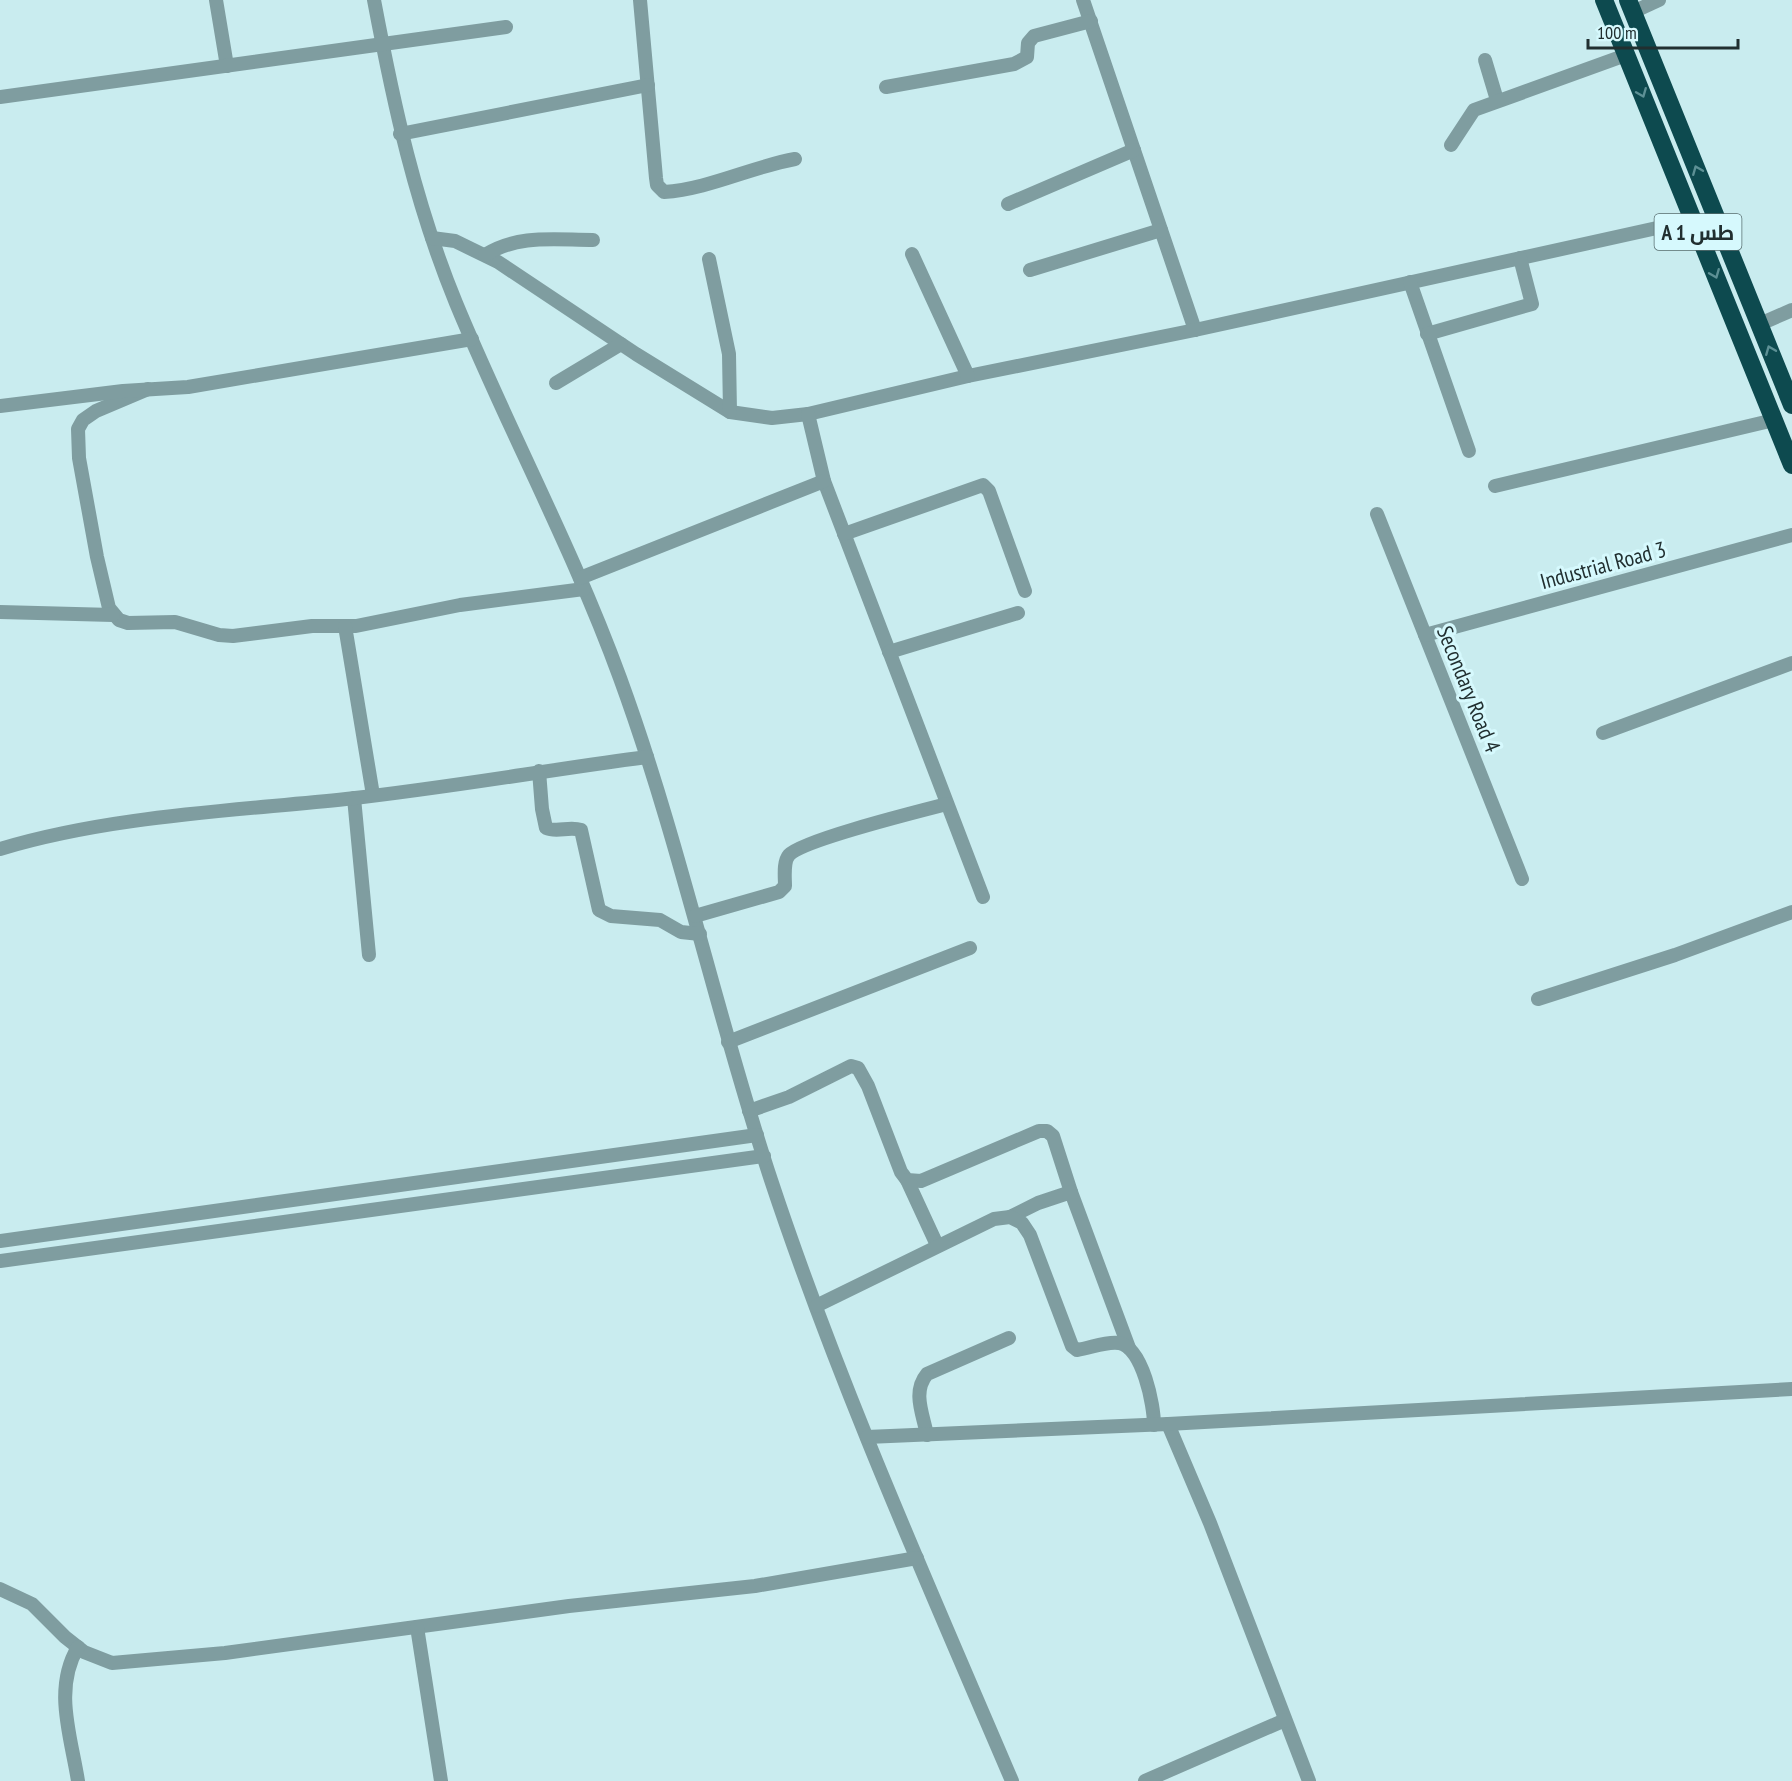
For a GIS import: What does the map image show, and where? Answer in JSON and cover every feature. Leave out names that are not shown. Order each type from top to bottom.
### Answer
[{"type":"highway","name":"A 1 طس","points":[[1604,0],[1792,465]]},
{"type":"highway","name":"A 1 طس","points":[[1631,6],[1792,405]]},
{"type":"street","points":[[216,0],[227,66]]},
{"type":"street","points":[[374,0],[400,134],[432,238],[455,302],[582,584],[619,675],[647,757],[695,916],[749,1111],[816,1306],[867,1437],[1012,1781]]},
{"type":"street","points":[[640,0],[657,185],[664,192],[694,187],[752,168],[795,159]]},
{"type":"street","points":[[1083,0],[1195,330]]},
{"type":"street","points":[[1631,6],[1659,0]]},
{"type":"street","points":[[886,87],[1014,64],[1027,57],[1028,43],[1034,36],[1091,21]]},
{"type":"street","points":[[0,97],[506,27]]},
{"type":"street","points":[[1451,145],[1474,110],[1626,55]]},
{"type":"street","points":[[1485,60],[1497,100]]},
{"type":"street","points":[[400,134],[648,85]]},
{"type":"street","points":[[1008,204],[1134,150]]},
{"type":"street","points":[[432,238],[455,241],[485,255],[730,412],[772,418],[808,414],[968,376],[1195,330],[1693,219]]},
{"type":"street","points":[[1030,270],[1161,230]]},
{"type":"street","points":[[485,255],[502,244],[518,240],[593,240]]},
{"type":"street","points":[[912,255],[968,376]]},
{"type":"street","points":[[1427,334],[1532,304],[1520,258]]},
{"type":"street","points":[[709,259],[729,354],[732,387],[730,412]]},
{"type":"street","points":[[1410,282],[1469,451]]},
{"type":"street","points":[[1760,324],[1792,310]]},
{"type":"street","points":[[0,406],[238,379],[472,339]]},
{"type":"street","points":[[556,383],[621,344]]},
{"type":"street","points":[[113,615],[97,557],[79,458],[78,429],[83,420],[96,411],[148,389]]},
{"type":"street","points":[[808,414],[824,482],[983,897]]},
{"type":"street","points":[[1495,486],[1774,420]]},
{"type":"street","points":[[0,612],[113,615],[128,623],[187,624],[219,635],[312,626],[345,626],[582,584],[824,482]]},
{"type":"street","points":[[844,534],[983,485],[989,491],[1025,591]]},
{"type":"street","name":"Secondary Road 4","points":[[1377,514],[1522,879]]},
{"type":"street","name":"Industrial Road 3","points":[[1425,635],[1792,535]]},
{"type":"street","points":[[890,652],[1018,613]]},
{"type":"street","points":[[345,626],[373,795]]},
{"type":"street","points":[[1603,733],[1792,663]]},
{"type":"street","points":[[0,849],[92,829],[354,798],[647,757]]},
{"type":"street","points":[[539,771],[546,828],[551,831],[581,830],[599,910],[611,916],[660,920],[681,932],[700,934]]},
{"type":"street","points":[[354,798],[369,955]]},
{"type":"street","points":[[695,916],[779,892],[785,886],[785,860],[790,853],[813,842],[947,804]]},
{"type":"street","points":[[1538,999],[1675,955],[1792,912]]},
{"type":"street","points":[[729,1042],[970,948]]},
{"type":"street","points":[[749,1111],[789,1097],[851,1066],[858,1068],[868,1086],[901,1172],[907,1180],[937,1245]]},
{"type":"street","points":[[907,1180],[921,1181],[1039,1131],[1047,1131],[1053,1136],[1071,1192],[1129,1348],[1139,1362],[1154,1410],[1210,1523],[1309,1781]]},
{"type":"street","points":[[0,1241],[757,1135]]},
{"type":"street","points":[[0,1261],[764,1156]]},
{"type":"street","points":[[816,1306],[994,1219],[1010,1217],[1038,1203],[1071,1192]]},
{"type":"street","points":[[1010,1217],[1022,1223],[1030,1235],[1072,1346],[1077,1350],[1119,1343],[1129,1348]]},
{"type":"street","points":[[927,1435],[918,1394],[920,1383],[927,1374],[1009,1338]]},
{"type":"street","points":[[867,1437],[1161,1425],[1792,1389]]},
{"type":"street","points":[[0,1589],[32,1604],[78,1647],[96,1659],[111,1663],[225,1653],[569,1606],[755,1586],[917,1558]]},
{"type":"street","points":[[417,1628],[441,1781]]},
{"type":"street","points":[[78,1647],[68,1665],[64,1699],[78,1781]]},
{"type":"street","points":[[1145,1781],[1285,1720]]}]
